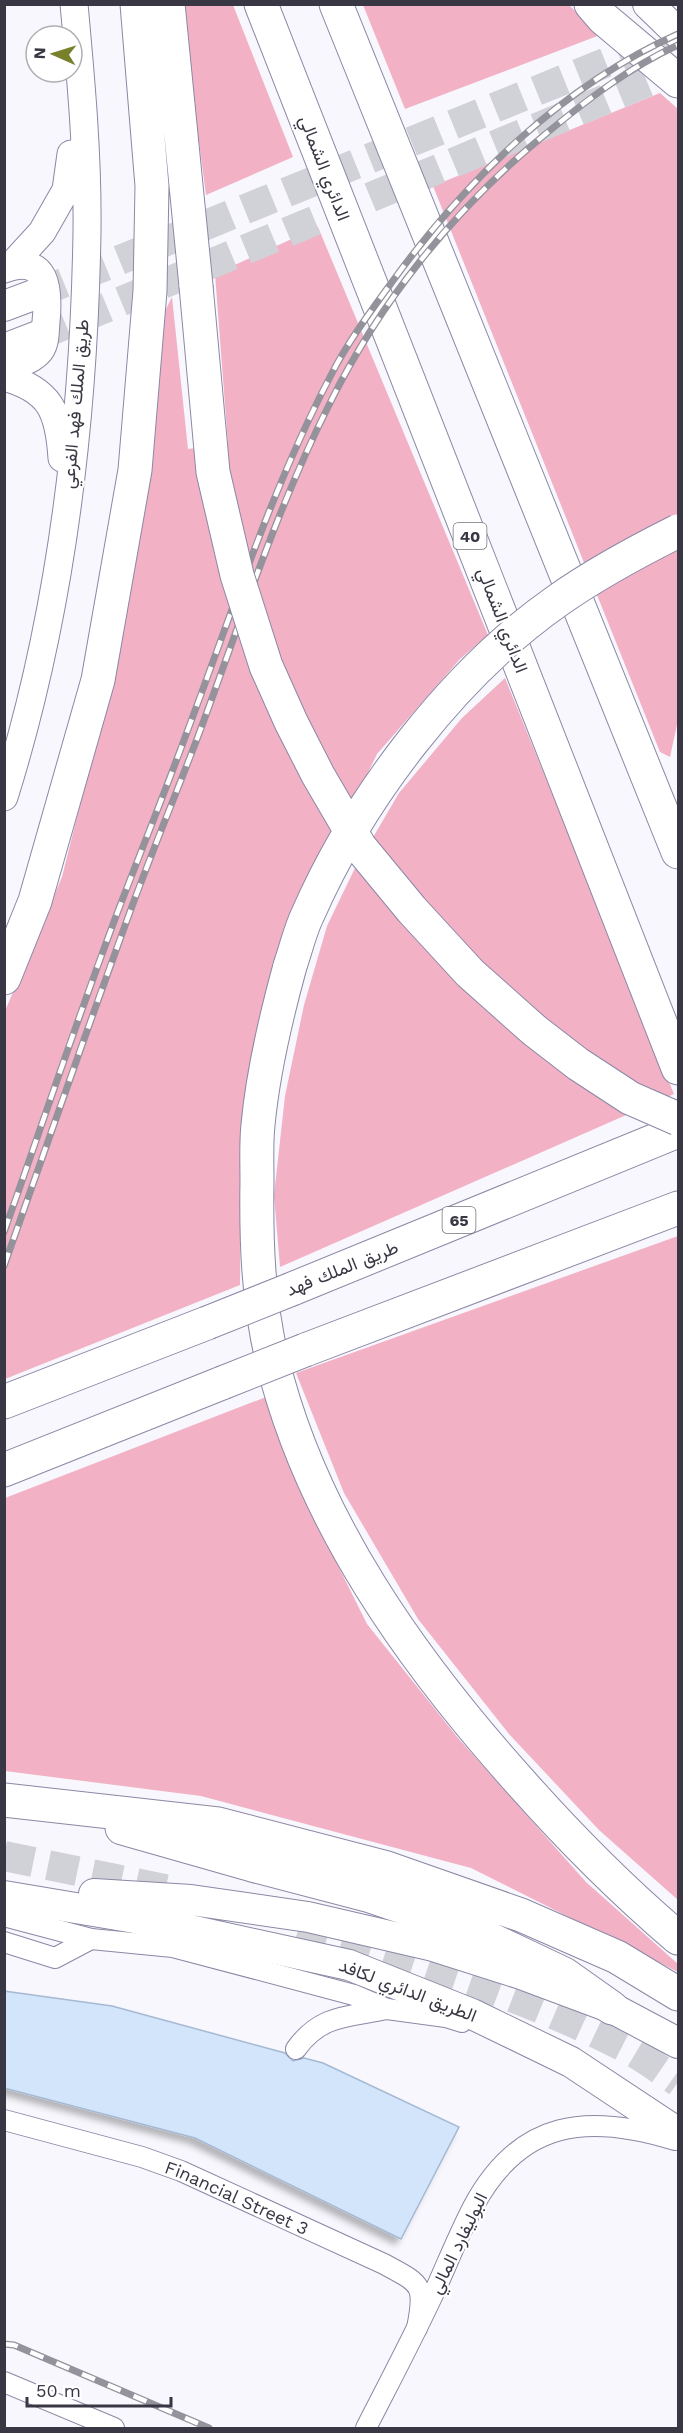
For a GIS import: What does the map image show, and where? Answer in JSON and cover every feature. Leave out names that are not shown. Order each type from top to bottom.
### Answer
[{"type":"highway","points":[[4,978],[35,901],[98,680],[135,470],[150,291],[152,186],[137,4]]},
{"type":"highway","points":[[168,4],[213,472],[237,575],[266,666],[291,722],[318,775],[360,847],[412,910],[470,973],[534,1030],[578,1064],[630,1098],[678,1119]]},
{"type":"highway","name":"الدائري الشمالي","points":[[261,4],[678,1068]]},
{"type":"highway","points":[[336,4],[678,852]]},
{"type":"highway","points":[[591,4],[603,18],[678,81]]},
{"type":"highway","points":[[678,531],[620,561],[556,602],[486,661],[441,708],[399,759],[344,841],[307,915],[276,1018],[258,1125],[256,1231],[260,1290],[271,1356],[303,1458],[345,1542],[405,1640],[473,1730],[574,1842],[678,1938]]},
{"type":"highway","name":"طريق الملك فهد","points":[[4,1402],[292,1289],[678,1131]]},
{"type":"highway","points":[[4,1470],[305,1350],[678,1208]]},
{"type":"highway","points":[[4,1800],[218,1824],[387,1868],[521,1915],[617,1957],[678,1994]]},
{"type":"highway","points":[[89,1809],[127,1831],[367,1895],[473,1930],[564,1974],[612,2008]]},
{"type":"main road","points":[[648,4],[678,33]]},
{"type":"main road","points":[[4,306],[36,294]]},
{"type":"main road","points":[[4,349],[38,336]]},
{"type":"main road","points":[[4,1889],[191,1900],[308,1917],[433,1946],[521,1974],[612,2008],[678,2043]]},
{"type":"main road","name":"الطريق الدائري لكافد","points":[[4,1896],[135,1918],[349,1965],[472,2014],[571,2062],[678,2133]]},
{"type":"street","name":"طريق الملك فهد الفرعي","points":[[74,4],[76,24]]},
{"type":"street","name":"طريق الملك فهد الفرعي","points":[[4,797],[36,678],[65,520],[78,416],[87,230],[81,84]]},
{"type":"street","points":[[7,268],[42,232],[66,190],[81,84]]},
{"type":"street","points":[[4,369],[28,360],[40,352],[44,340],[48,301],[46,284],[39,271],[28,265],[7,268]]},
{"type":"street","points":[[4,377],[37,390],[51,406],[60,427],[65,520]]},
{"type":"street","points":[[4,1916],[91,1939],[173,1947],[354,1995],[387,2008],[446,2018],[571,2062]]},
{"type":"street","points":[[4,1942],[55,1958],[91,1939]]},
{"type":"street","points":[[296,2049],[307,2034],[330,2020],[387,2008]]},
{"type":"street","name":"Financial Street 3","points":[[4,2120],[142,2157],[181,2171],[384,2264],[414,2280],[419,2286],[422,2302],[417,2328]]},
{"type":"street","name":"البوليفارد المالي","points":[[366,2428],[417,2328],[474,2206],[493,2176],[511,2157],[525,2146],[558,2130],[586,2125],[609,2125],[655,2134],[678,2142]]},
{"type":"street","points":[[4,2382],[114,2428]]},
{"type":"shaded area","points":[[181,5],[233,5],[293,157],[206,195]]},
{"type":"shaded area","points":[[363,5],[569,5],[600,35],[405,109]]},
{"type":"shaded area","points":[[660,93],[678,109],[678,720],[670,757],[660,752],[433,186]]},
{"type":"shaded area","points":[[318,227],[488,635],[460,659],[377,754],[275,964],[248,1074],[241,1172],[240,1285],[5,1379],[5,1011],[62,877],[117,657],[163,315],[172,297],[188,449],[228,444],[215,274]]},
{"type":"shaded area","points":[[505,678],[674,1094],[280,1267],[274,1195],[285,1096],[304,1005],[327,926],[355,868],[399,793],[462,718]]},
{"type":"shaded area","points":[[678,1236],[678,1900],[599,1830],[509,1734],[418,1619],[344,1493],[296,1373]]},
{"type":"shaded area","points":[[266,1397],[296,1481],[367,1624],[458,1738],[586,1882],[678,1964],[678,1972],[471,1868],[201,1796],[5,1771],[5,1498]]},
{"type":"building","points":[[4,1991],[112,2006],[285,2053],[293,2061],[304,2058],[323,2063],[459,2127],[401,2239],[195,2138],[4,2088]]},
{"type":"tunnel","points":[[36,294],[617,58],[678,30]]},
{"type":"tunnel","points":[[38,336],[678,69]]},
{"type":"tunnel","points":[[4,1856],[169,1890]]},
{"type":"tunnel","points":[[299,1927],[464,1980],[545,2011],[624,2047],[678,2082]]},
{"type":"railway","points":[[4,1232],[103,951],[179,754],[253,552],[289,463],[337,364],[367,316],[421,244],[484,172],[556,108],[595,80],[635,55],[678,34]]},
{"type":"railway","points":[[4,1266],[127,920],[197,739],[258,570],[310,445],[349,367],[395,294],[421,260],[479,195],[542,137],[590,99],[624,75],[678,45]]},
{"type":"railway","points":[[4,2344],[14,2345],[209,2428]]}]
